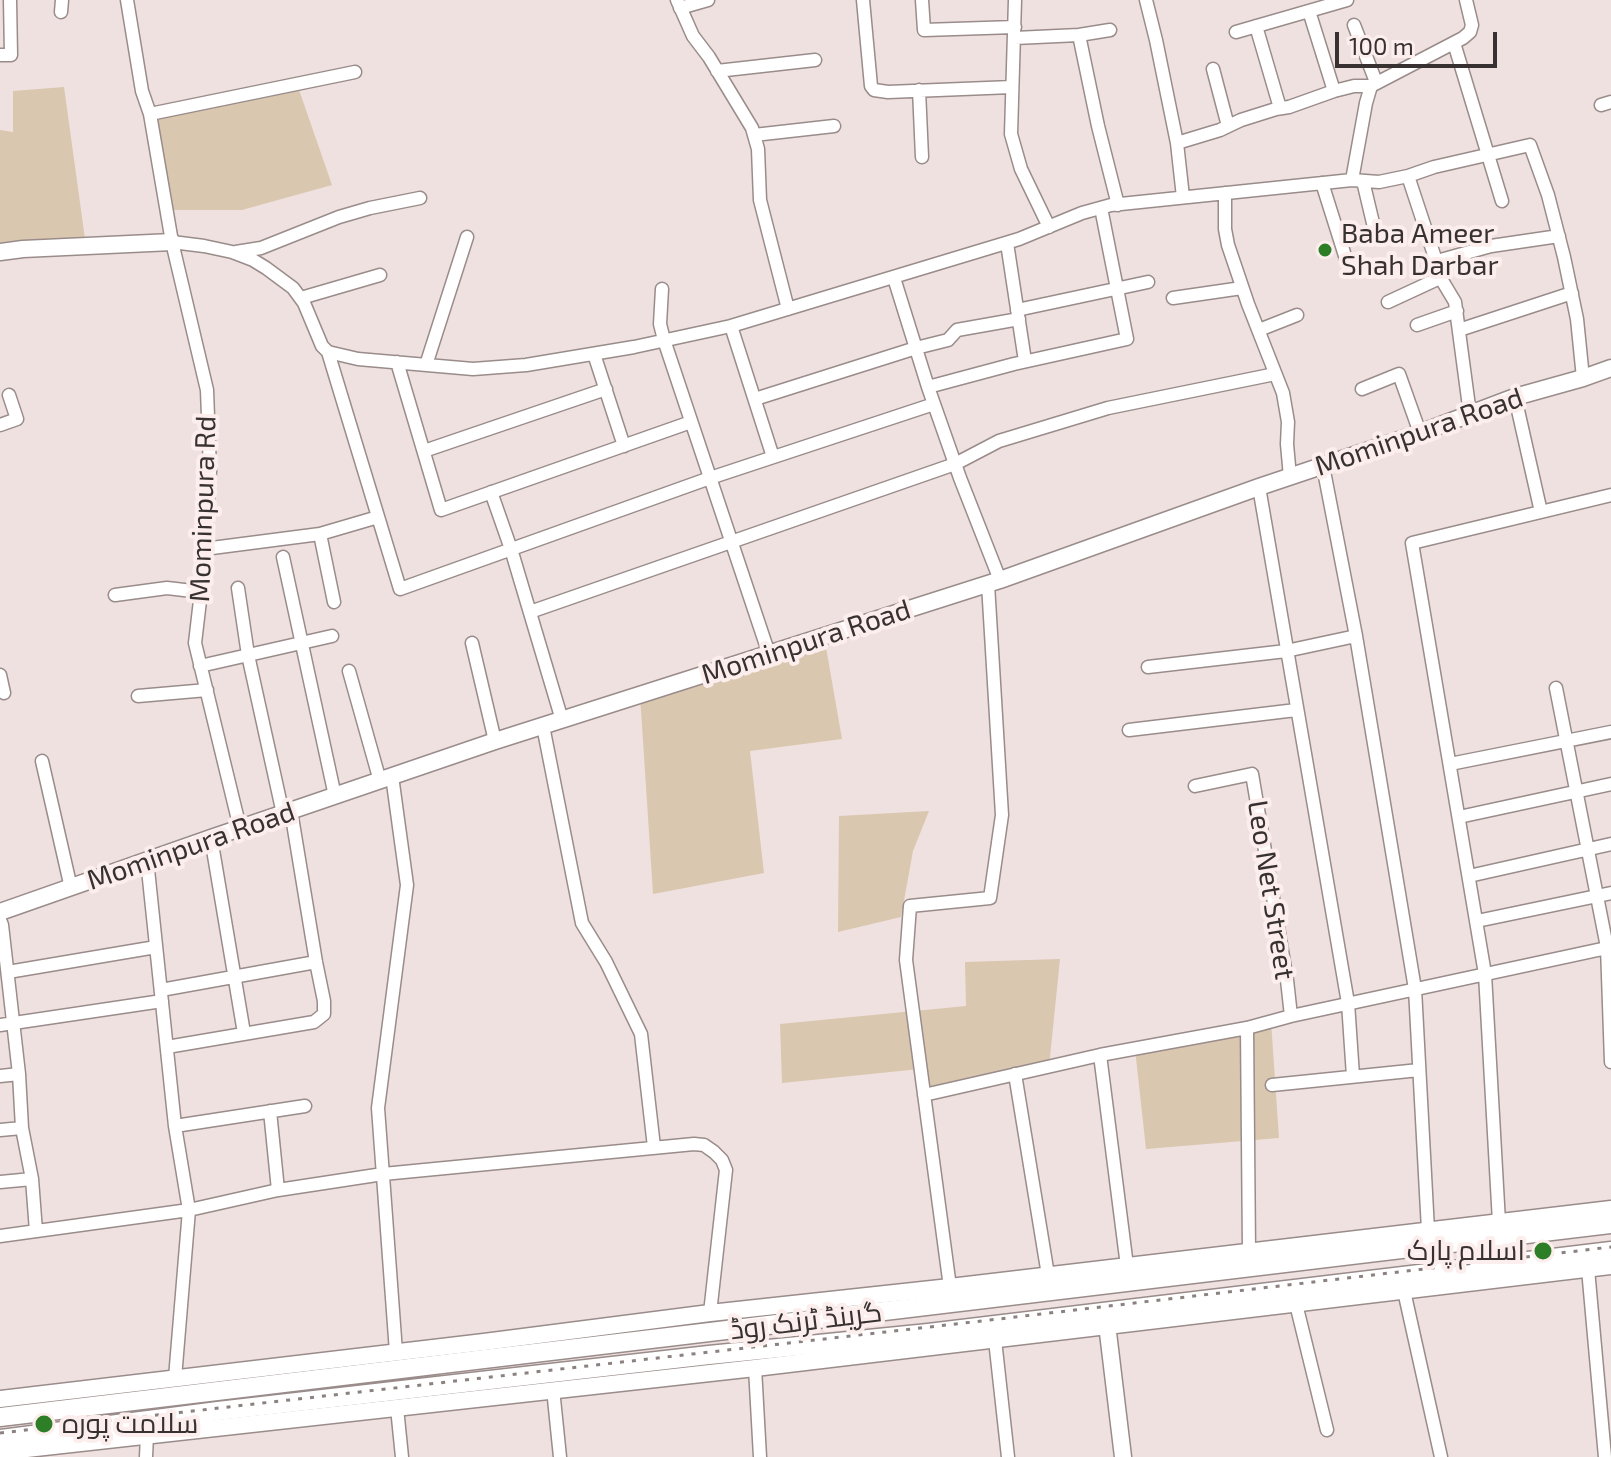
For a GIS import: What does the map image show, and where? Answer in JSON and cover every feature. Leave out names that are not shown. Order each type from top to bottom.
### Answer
[{"type":"main road","name":"گرینڈ ٹرنک روڈ","points":[[0,1417],[1611,1224]]},
{"type":"main road","name":"گرینڈ ٹرنک روڈ","points":[[0,1439],[251,1416],[709,1355],[929,1340],[1611,1251]]},
{"type":"main road","points":[[925,1307],[929,1340]]},
{"type":"street","points":[[0,55],[11,55],[10,0]]},
{"type":"street","name":"Mominpura Rd","points":[[127,0],[172,242],[207,390],[210,471],[195,643],[240,828]]},
{"type":"street","points":[[708,0],[678,4],[693,36],[752,128],[758,149],[760,200],[788,309]]},
{"type":"street","points":[[863,0],[871,86],[874,90],[1012,87]]},
{"type":"street","points":[[922,0],[924,30],[1079,35],[1110,30]]},
{"type":"street","points":[[1015,0],[1011,134],[1021,169],[1049,227]]},
{"type":"street","points":[[1146,0],[1177,143],[1183,197]]},
{"type":"street","points":[[1236,32],[1347,0]]},
{"type":"street","points":[[1177,143],[1334,91],[1374,84],[1470,32],[1472,25],[1466,0]]},
{"type":"street","points":[[1309,11],[1334,91]]},
{"type":"street","points":[[1354,25],[1374,84],[1366,103],[1358,180],[1373,223]]},
{"type":"street","points":[[1256,26],[1280,108]]},
{"type":"street","points":[[1079,35],[1118,205]]},
{"type":"street","points":[[1454,43],[1502,201]]},
{"type":"street","points":[[717,71],[815,60]]},
{"type":"street","points":[[1213,69],[1228,126]]},
{"type":"street","points":[[150,114],[355,72]]},
{"type":"street","points":[[919,90],[922,157]]},
{"type":"street","points":[[754,135],[834,126]]},
{"type":"street","points":[[328,352],[358,359],[473,369],[526,365],[594,354],[731,326],[1007,243],[1101,208],[1322,183],[1379,182],[1530,145],[1548,195],[1572,293],[1583,378]]},
{"type":"street","points":[[1408,176],[1442,277],[1455,302],[1470,414]]},
{"type":"street","points":[[1322,183],[1346,259]]},
{"type":"street","points":[[1225,193],[1225,229],[1242,288],[1283,393],[1288,422],[1290,477]]},
{"type":"street","points":[[232,252],[261,248],[370,208],[420,198]]},
{"type":"street","points":[[928,387],[1025,361],[1127,339],[1101,208]]},
{"type":"street","points":[[1437,261],[1491,246],[1559,236]]},
{"type":"street","points":[[426,365],[467,237]]},
{"type":"street","points":[[0,252],[172,242],[232,252],[253,260],[293,288],[304,303],[322,346],[328,352],[400,589],[710,478],[934,404]]},
{"type":"street","points":[[1007,243],[1025,361]]},
{"type":"street","points":[[301,298],[380,275]]},
{"type":"street","points":[[1388,302],[1442,277]]},
{"type":"street","points":[[894,278],[994,582],[1002,815],[990,898],[910,906],[906,960],[950,1287]]},
{"type":"street","points":[[755,399],[948,340],[957,330],[1148,282]]},
{"type":"street","points":[[1173,298],[1242,288]]},
{"type":"street","points":[[662,289],[660,324],[664,340],[769,654]]},
{"type":"street","points":[[1459,330],[1572,293]]},
{"type":"street","points":[[1417,325],[1457,311]]},
{"type":"street","points":[[1259,330],[1297,315]]},
{"type":"street","points":[[731,326],[773,457]]},
{"type":"street","points":[[594,354],[624,446]]},
{"type":"street","points":[[397,362],[441,510],[691,422]]},
{"type":"street","name":"Mominpura Road","points":[[0,912],[495,741],[994,582],[1515,397],[1611,368]]},
{"type":"street","points":[[530,612],[955,464],[999,441],[1108,408],[1275,374]]},
{"type":"street","points":[[1362,389],[1399,374],[1420,433]]},
{"type":"street","points":[[424,451],[606,389]]},
{"type":"street","points":[[0,425],[17,419],[9,395]]},
{"type":"street","points":[[1515,397],[1541,512]]},
{"type":"street","points":[[1323,466],[1356,636],[1415,989],[1428,1230]]},
{"type":"street","points":[[1259,487],[1348,1003],[1353,1076]]},
{"type":"street","points":[[491,492],[562,720]]},
{"type":"street","points":[[1499,1222],[1485,974],[1412,543],[1611,495]]},
{"type":"street","points":[[204,549],[320,534],[378,517]]},
{"type":"street","points":[[320,534],[334,602]]},
{"type":"street","points":[[283,557],[335,796]]},
{"type":"street","points":[[115,595],[167,588],[201,592]]},
{"type":"street","points":[[167,1047],[314,1022],[321,1019],[325,1008],[287,812],[248,655],[238,588]]},
{"type":"street","points":[[200,666],[332,636]]},
{"type":"street","points":[[1148,667],[1286,651],[1356,636]]},
{"type":"street","points":[[472,643],[495,741]]},
{"type":"street","points":[[349,671],[386,778],[407,885],[378,1108],[396,1352]]},
{"type":"street","points":[[0,675],[4,693]]},
{"type":"street","points":[[1556,688],[1609,947],[1611,1062]]},
{"type":"street","points":[[138,696],[207,690]]},
{"type":"street","points":[[1129,730],[1296,710]]},
{"type":"street","points":[[543,726],[582,923],[606,962],[641,1034],[654,1147]]},
{"type":"street","points":[[1450,764],[1611,732]]},
{"type":"street","points":[[42,761],[71,888]]},
{"type":"street","name":"Leo Net Street","points":[[1195,786],[1252,774],[1291,1016]]},
{"type":"street","points":[[1459,817],[1611,784]]},
{"type":"street","points":[[211,838],[244,1033]]},
{"type":"street","points":[[1469,876],[1611,844]]},
{"type":"street","points":[[147,860],[175,1126],[189,1210],[175,1378]]},
{"type":"street","points":[[1477,921],[1611,893]]},
{"type":"street","points":[[0,920],[8,972],[6,1025],[19,1074],[22,1128],[32,1179],[36,1231]]},
{"type":"street","points":[[8,972],[156,947]]},
{"type":"street","points":[[924,1095],[1100,1055],[1247,1028],[1609,947]]},
{"type":"street","points":[[6,1025],[161,996],[234,977],[316,962]]},
{"type":"street","points":[[1247,1028],[1249,1251]]},
{"type":"street","points":[[1100,1055],[1127,1266]]},
{"type":"street","points":[[1272,1085],[1419,1070]]},
{"type":"street","points":[[0,1076],[19,1074]]},
{"type":"street","points":[[1015,1074],[1048,1275]]},
{"type":"street","points":[[175,1126],[305,1106]]},
{"type":"street","points":[[270,1111],[278,1190]]},
{"type":"street","points":[[0,1130],[22,1128]]},
{"type":"street","points":[[0,1236],[189,1210],[278,1190],[383,1174],[654,1147],[704,1145],[722,1160],[726,1170],[710,1313]]},
{"type":"street","points":[[0,1182],[32,1179]]},
{"type":"street","points":[[0,1399],[1611,1209]]},
{"type":"street","points":[[12,1453],[147,1435],[251,1416],[397,1408],[755,1368],[929,1340],[995,1340],[1107,1319],[1296,1304],[1611,1266]]},
{"type":"street","points":[[1588,1269],[1605,1381],[1605,1457]]},
{"type":"street","points":[[1404,1291],[1441,1457]]},
{"type":"street","points":[[1296,1304],[1327,1430]]},
{"type":"street","points":[[1107,1319],[1123,1457]]},
{"type":"street","points":[[995,1340],[1008,1457]]},
{"type":"street","points":[[755,1368],[760,1457]]},
{"type":"street","points":[[553,1389],[560,1457]]},
{"type":"street","points":[[397,1408],[402,1457]]},
{"type":"street","points":[[146,1457],[147,1435]]},
{"type":"shaded area","points":[[297,84],[332,185],[242,210],[167,210],[150,114]]},
{"type":"shaded area","points":[[64,87],[86,246],[0,252],[0,130],[13,132],[13,91]]},
{"type":"shaded area","points":[[824,636],[842,739],[750,751],[764,873],[653,894],[640,695]]},
{"type":"shaded area","points":[[929,811],[913,851],[901,917],[838,932],[839,816]]},
{"type":"shaded area","points":[[1060,959],[1049,1067],[924,1095],[920,1069],[782,1083],[780,1024],[966,1006],[965,962]]},
{"type":"shaded area","points":[[1271,1021],[1279,1138],[1146,1149],[1135,1049]]},
{"type":"railway","points":[[0,1433],[1611,1247]]},
{"type":"place","name":"Baba Ameer Shah Darbar","points":[[1325,250]]},
{"type":"place","name":"اسلام پارک","points":[[1543,1251]]},
{"type":"place","name":"سلامت پورہ","points":[[44,1424]]}]
